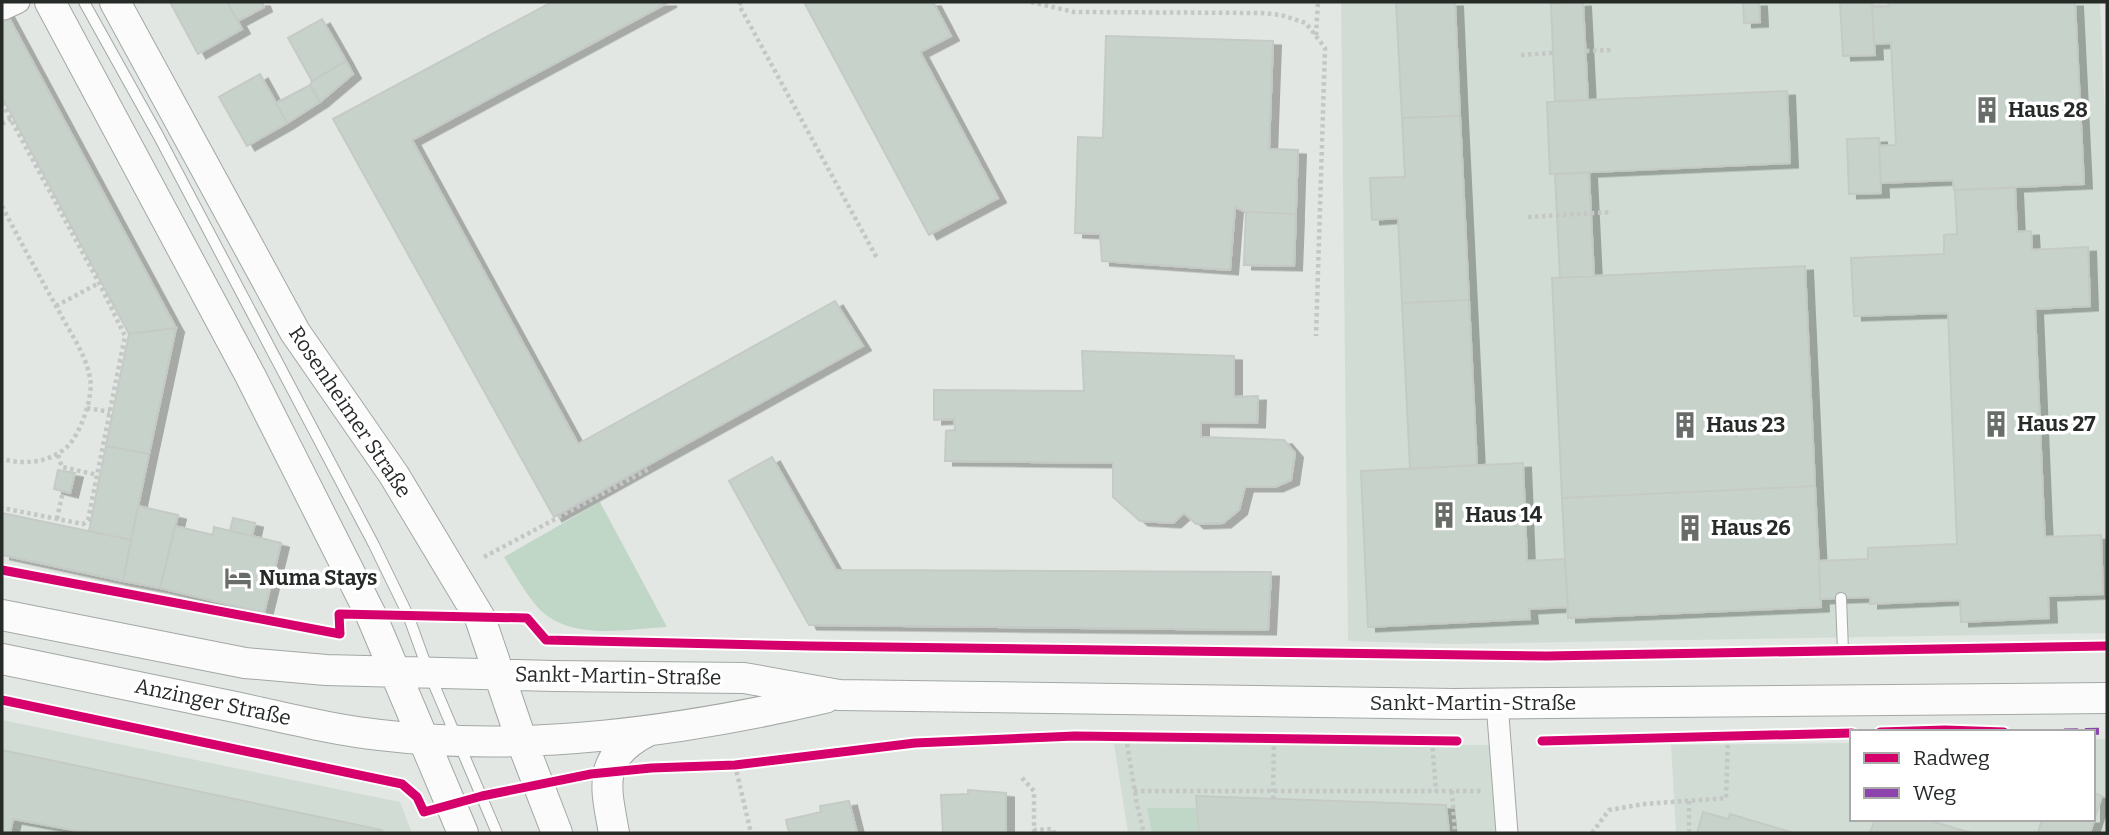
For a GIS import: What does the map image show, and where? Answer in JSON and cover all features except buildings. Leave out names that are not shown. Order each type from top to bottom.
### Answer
[{"type":"main road","points":[[50,2],[250,375],[371,615],[463,833]]},
{"type":"main road","name":"Rosenheimer Straße","points":[[115,2],[295,332],[394,475],[480,618],[522,742],[557,833]]},
{"type":"main road","name":"Anzinger Straße","points":[[2,615],[245,663],[326,670],[395,672]]},
{"type":"main road","name":"Anzinger Straße","points":[[2,659],[348,731],[425,739]]},
{"type":"main road","name":"Sankt-Martin-Straße","points":[[395,672],[744,678],[839,695],[1497,703],[2107,698]]},
{"type":"main road","name":"Sankt-Martin-Straße","points":[[425,739],[522,742],[654,728],[752,715],[839,695]]},
{"type":"main road","points":[[614,833],[608,799],[610,766],[629,741],[654,728]]},
{"type":"street","points":[[1497,703],[1507,833]]},
{"type":"lane","name":"Rosenheimer Straße","points":[[84,2],[158,135],[221,259],[351,500],[408,615],[429,673],[497,833]]},
{"type":"lane","points":[[1841,598],[1843,651]]},
{"type":"path","points":[[741,2],[739,5],[878,260]]},
{"type":"path","points":[[1031,2],[1074,12],[1281,15],[1306,23],[1325,48],[1316,336]]},
{"type":"path","points":[[1316,36],[1318,2]]},
{"type":"path","points":[[1586,51],[1612,50]]},
{"type":"path","points":[[1521,55],[1553,53]]},
{"type":"path","points":[[2,103],[125,336],[88,520],[83,524],[2,508]]},
{"type":"path","points":[[2,124],[11,119]]},
{"type":"path","points":[[2,206],[81,352],[91,380],[76,439],[58,454],[40,461],[18,463],[2,460]]},
{"type":"path","points":[[1528,217],[1612,212]]},
{"type":"path","points":[[56,306],[99,283]]},
{"type":"path","points":[[86,408],[110,412]]},
{"type":"path","points":[[58,454],[62,467],[98,475]]},
{"type":"path","points":[[484,557],[651,468]]},
{"type":"path","points":[[57,519],[62,491]]},
{"type":"path","points":[[1126,737],[1144,833]]},
{"type":"path","points":[[1592,833],[1609,810],[1644,804],[1726,798],[1728,737]]},
{"type":"path","points":[[1273,799],[1274,738]]},
{"type":"path","points":[[1432,741],[1436,791]]},
{"type":"path","points":[[736,765],[751,833]]},
{"type":"path","points":[[1022,778],[1034,790],[1034,832],[1053,829],[1054,833]]},
{"type":"path","points":[[1135,791],[1504,791]]},
{"type":"path","points":[[1452,791],[1455,833]]},
{"type":"path","points":[[1689,801],[1689,833]]},
{"type":"shaded area","points":[[1341,2],[2100,2],[2107,162],[2107,633],[1452,644],[1348,641]]},
{"type":"shaded area","points":[[2,720],[400,802],[412,833],[2,833]]},
{"type":"shaded area","points":[[2095,739],[2107,739],[2107,833],[1676,833],[1671,745],[1850,743],[1850,821],[2095,821]]},
{"type":"shaded area","points":[[1114,744],[1489,745],[1498,833],[1128,833]]},
{"type":"green space","points":[[600,502],[667,627],[596,631],[562,624],[547,616],[534,603],[504,557]]},
{"type":"green space","points":[[1147,808],[1196,808],[1198,833],[1152,833]]},
{"type":"marked path","points":[[2095,731],[2107,731]]},
{"type":"cycle path","points":[[2,570],[340,634],[339,614],[527,618],[546,640],[810,646],[1547,656],[2107,646]]},
{"type":"cycle path","points":[[2,700],[402,784],[417,797],[424,812],[482,796],[591,774],[651,768],[735,765],[915,743],[1075,736],[1457,741]]},
{"type":"cycle path","points":[[1542,741],[1850,733]]},
{"type":"place","name":"Haus 28","points":[[1987,110]]},
{"type":"place","name":"Haus 27","points":[[1996,424]]},
{"type":"place","name":"Haus 23","points":[[1685,425]]},
{"type":"place","name":"Haus 14","points":[[1444,515]]},
{"type":"place","name":"Haus 26","points":[[1690,528]]},
{"type":"place","name":"Numa Stays","points":[[238,578]]}]
